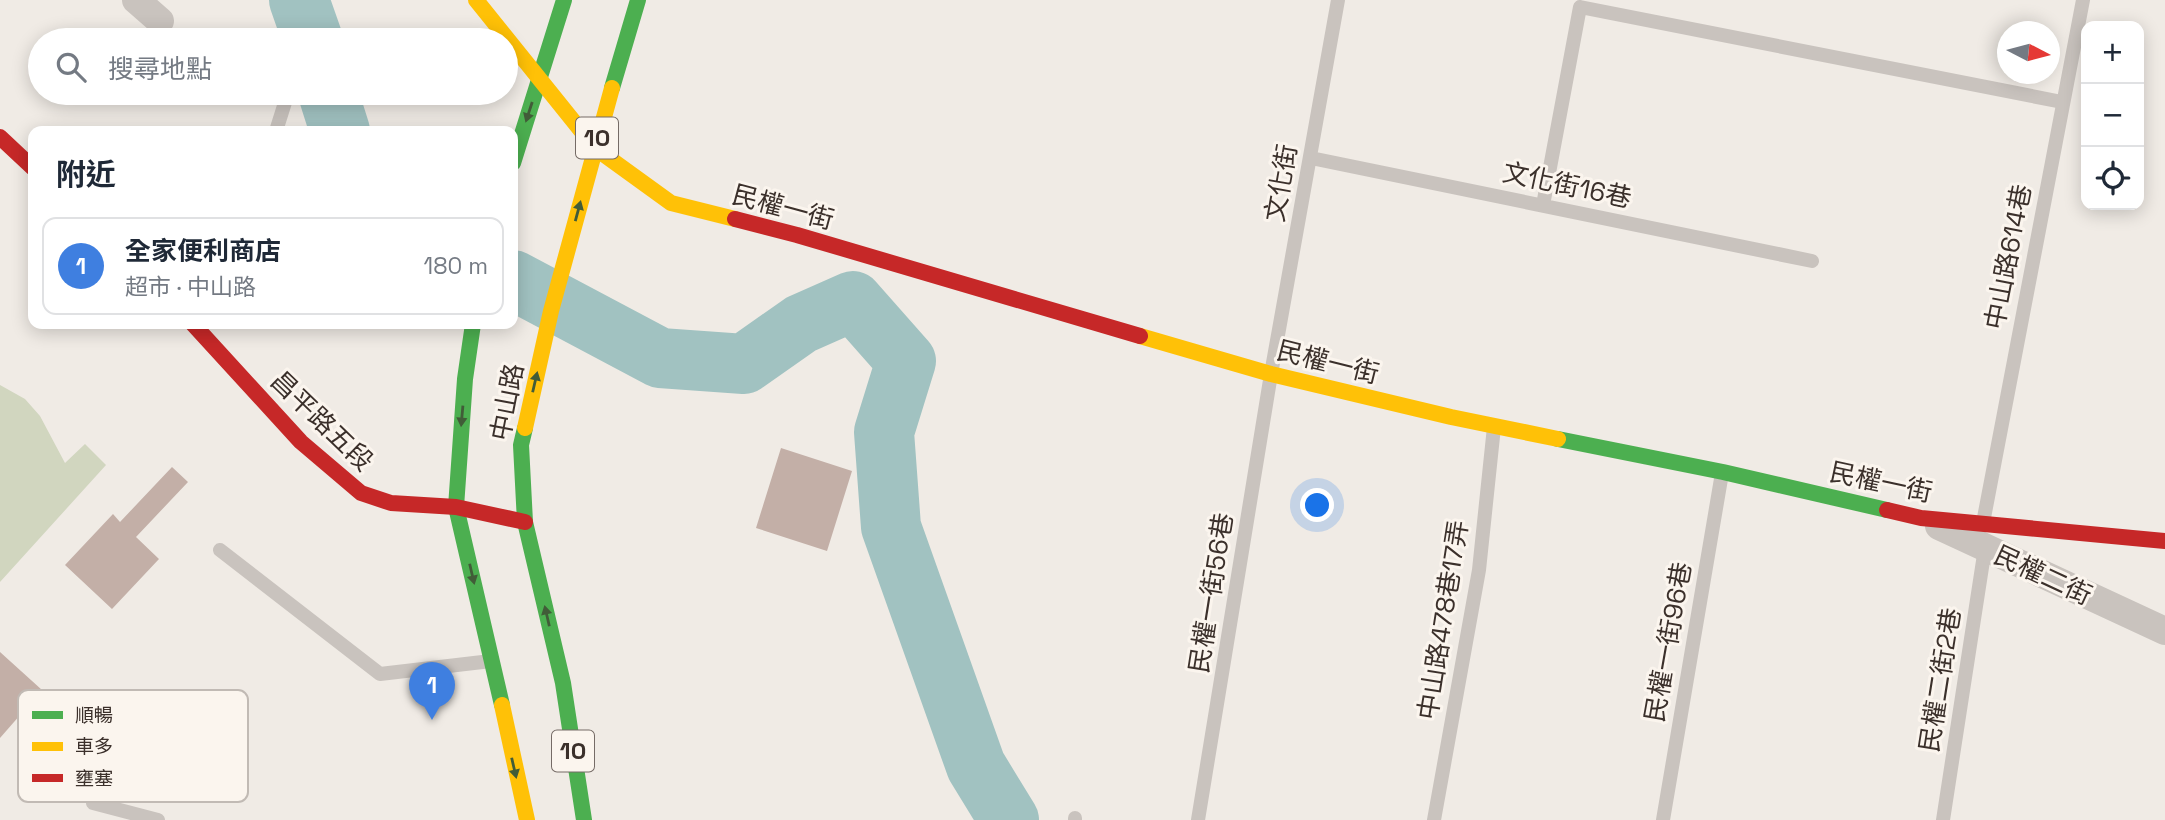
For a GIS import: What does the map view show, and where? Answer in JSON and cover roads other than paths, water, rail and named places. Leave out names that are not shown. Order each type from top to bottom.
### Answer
[{"type":"street","points":[[136,0],[160,21]]},
{"type":"street","name":"民權一街","points":[[476,0],[498,28]]},
{"type":"street","points":[[518,147],[564,0]]},
{"type":"street","name":"中山路","points":[[584,820],[563,683],[525,522],[521,445],[551,311],[594,148],[638,0]]},
{"type":"street","name":"民權一街","points":[[518,53],[594,148],[671,203],[797,235],[1271,374],[1494,426],[1723,472],[1921,518]]},
{"type":"street","points":[[0,137],[28,163]]},
{"type":"street","name":"昌平路五段","points":[[198,329],[301,442],[361,493],[391,503],[456,508],[525,522]]},
{"type":"street","name":"中山路","points":[[472,329],[465,379],[456,508],[527,820]]},
{"type":"street","name":"民權二街","points":[[1921,518],[1984,536],[2165,631]]},
{"type":"street","points":[[1984,536],[2165,541]]},
{"type":"lane","name":"文化街","points":[[1271,374],[1338,0]]},
{"type":"lane","name":"中山路614巷","points":[[1984,536],[2062,102],[2083,0]]},
{"type":"lane","points":[[1543,205],[1580,7],[2062,102]]},
{"type":"lane","points":[[278,126],[284,105]]},
{"type":"lane","name":"文化街16巷","points":[[1311,158],[1812,261]]},
{"type":"lane","name":"民權一街56巷","points":[[1198,820],[1271,374]]},
{"type":"lane","name":"中山路478巷17弄","points":[[1434,820],[1479,570],[1494,426]]},
{"type":"lane","name":"民權一街96巷","points":[[1662,820],[1723,472]]},
{"type":"lane","name":"民權二街2巷","points":[[1943,820],[1984,536]]},
{"type":"lane","points":[[220,550],[380,674],[492,661]]},
{"type":"lane","points":[[93,803],[158,820]]},
{"type":"waterway","points":[[299,0],[309,28]]},
{"type":"waterway","points":[[332,105],[338,126]]},
{"type":"waterway","points":[[518,283],[660,358],[744,364],[801,324],[853,301],[906,361],[884,432],[891,527],[976,766],[1009,820]]},
{"type":"place","name":"全家便利商店","points":[[432,720]]}]
